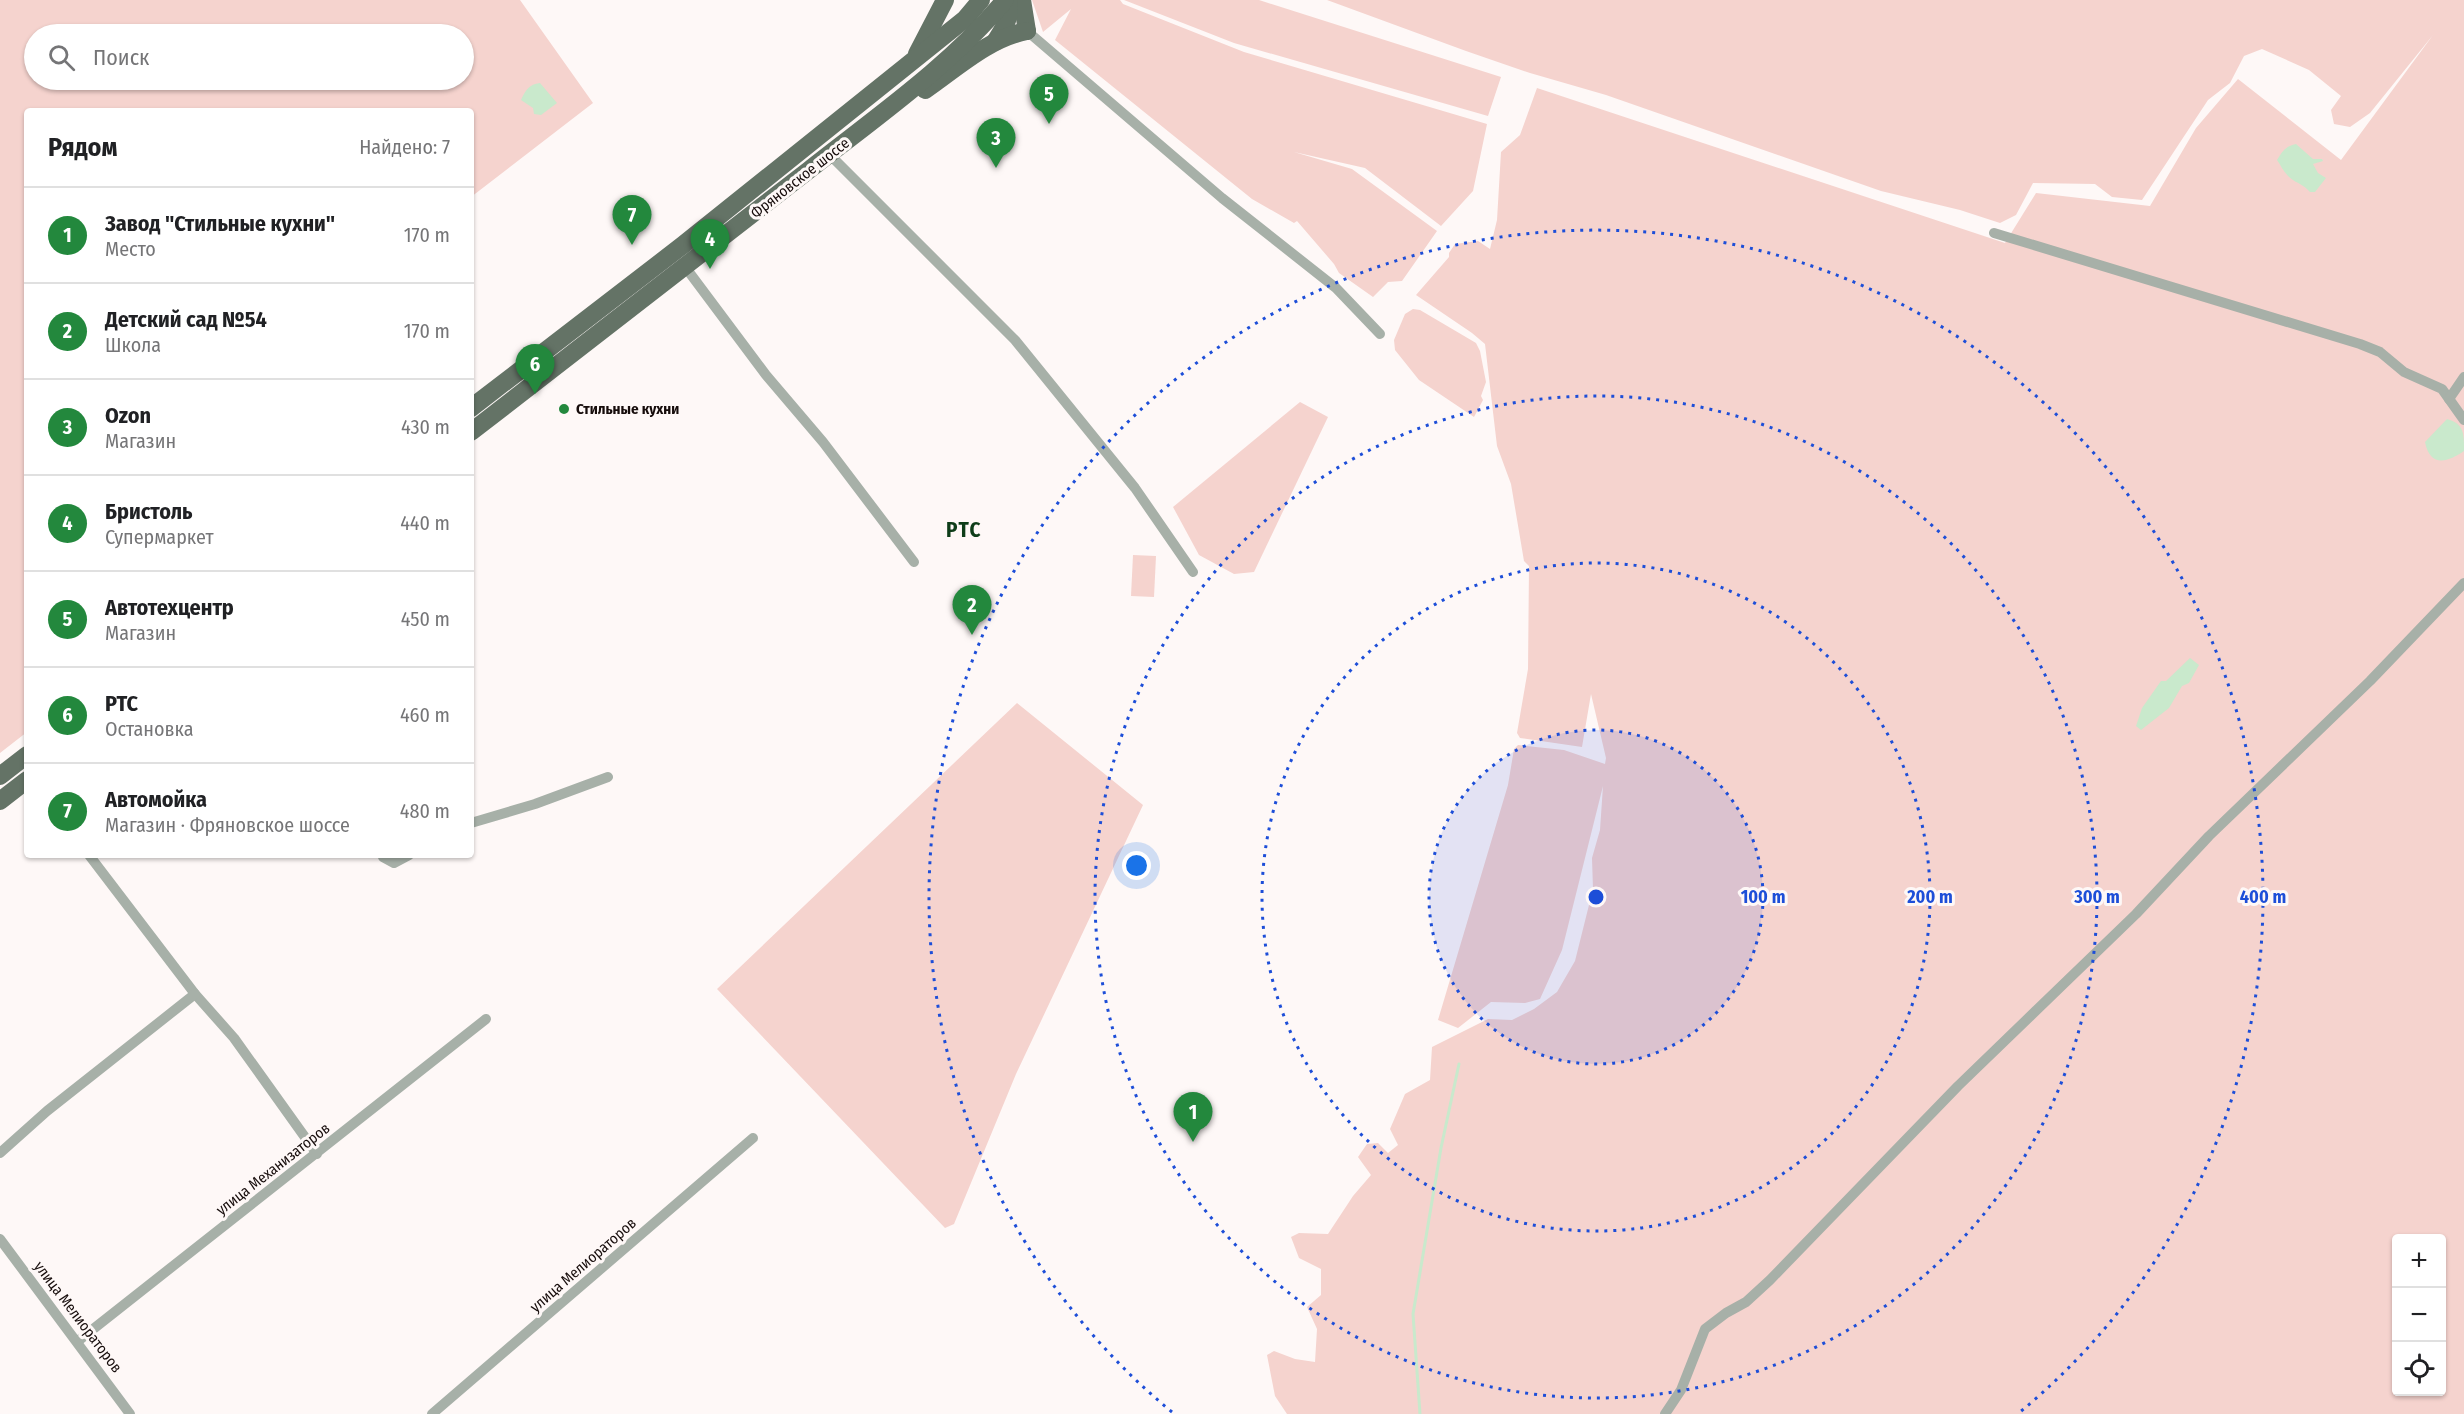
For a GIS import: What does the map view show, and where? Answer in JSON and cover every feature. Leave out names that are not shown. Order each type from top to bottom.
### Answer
[{"type":"main road","points":[[914,60],[945,0]]},
{"type":"main road","name":"Фряновское шоссе","points":[[474,406],[710,224],[965,19],[981,0]]},
{"type":"main road","points":[[1007,0],[1027,31]]},
{"type":"main road","points":[[995,42],[1008,22],[1010,10],[1007,0]]},
{"type":"main road","name":"Фряновское шоссе","points":[[474,430],[686,268],[879,116],[1007,0]]},
{"type":"main road","points":[[1022,0],[1027,31]]},
{"type":"main road","points":[[879,116],[921,93],[995,42],[1012,34],[1027,31]]},
{"type":"main road","points":[[0,776],[24,757]]},
{"type":"main road","points":[[0,801],[24,782]]},
{"type":"street","points":[[1027,31],[1222,198],[1336,288],[1380,334]]},
{"type":"street","points":[[829,154],[1015,340],[1135,488],[1193,572]]},
{"type":"street","points":[[1994,233],[2360,344],[2380,352],[2403,372],[2442,389],[2464,420]]},
{"type":"street","points":[[686,268],[766,375],[823,442],[914,562]]},
{"type":"street","points":[[2449,399],[2464,377]]},
{"type":"street","points":[[1665,1414],[1682,1390],[1705,1329],[1726,1313],[1746,1302],[1770,1280],[1958,1086],[2136,914],[2209,836],[2370,681],[2464,583]]},
{"type":"street","points":[[474,822],[535,804],[608,777]]},
{"type":"street","points":[[90,858],[195,994],[234,1038],[316,1154]]},
{"type":"street","points":[[386,858],[394,863],[403,858]]},
{"type":"street","points":[[0,1153],[47,1111],[195,994]]},
{"type":"street","name":"улица Механизаторов","points":[[78,1341],[486,1019]]},
{"type":"street","name":"улица Мелиораторов","points":[[432,1414],[753,1138]]},
{"type":"street","name":"улица Мелиораторов","points":[[0,1239],[130,1414]]},
{"type":"shaded area","points":[[0,0],[520,0],[593,103],[474,195],[474,108],[24,108],[24,734],[0,753]]},
{"type":"shaded area","points":[[1032,0],[1120,0],[1123,4],[1244,52],[1487,124],[1473,191],[1441,226],[1365,168],[1294,152],[1352,169],[1437,231],[1402,281],[1388,282],[1373,297],[1339,273],[1297,221],[1294,223],[1252,199],[1055,40],[1071,9],[1043,32]]},
{"type":"shaded area","points":[[1124,0],[1259,0],[1501,77],[1488,116],[1234,43]]},
{"type":"shaded area","points":[[1327,0],[2464,0],[2464,1414],[1287,1414],[1275,1396],[1267,1355],[1274,1351],[1295,1359],[1315,1362],[1317,1329],[1307,1307],[1321,1295],[1321,1269],[1299,1258],[1291,1237],[1299,1233],[1328,1234],[1353,1196],[1371,1175],[1358,1157],[1367,1144],[1378,1143],[1388,1153],[1398,1145],[1390,1129],[1405,1094],[1430,1080],[1432,1047],[1488,1019],[1512,1020],[1534,1009],[1557,992],[1575,961],[1593,889],[1592,858],[1600,830],[1603,786],[1562,950],[1540,999],[1525,1003],[1491,1002],[1458,1028],[1438,1020],[1508,785],[1514,749],[1518,745],[1564,750],[1605,764],[1606,758],[1591,694],[1582,747],[1520,738],[1517,733],[1528,669],[1529,566],[1524,561],[1511,484],[1497,446],[1485,344],[1416,295],[1449,257],[1455,244],[1478,241],[1490,249],[1497,220],[1501,152],[1520,135],[1537,88],[2005,243],[2036,193],[2150,206],[2196,128],[2238,79],[2341,160],[2433,35],[2370,113],[2350,127],[2334,124],[2331,110],[2341,96],[2309,70],[2262,49],[2244,56],[2230,83],[2208,100],[2142,200],[2112,197],[2095,184],[2033,183],[2016,215],[2000,223],[1960,210],[1881,191],[1606,95],[1530,73]]},
{"type":"shaded area","points":[[540,83],[557,103],[541,115],[534,114],[533,108],[521,100],[528,88]]},
{"type":"shaded area","points":[[2296,144],[2313,159],[2323,161],[2313,164],[2318,173],[2326,178],[2315,192],[2310,192],[2290,178],[2277,160],[2285,149]]},
{"type":"shaded area","points":[[1413,309],[1420,310],[1476,343],[1480,351],[1486,382],[1481,396],[1483,400],[1474,417],[1419,380],[1395,350],[1394,340],[1405,314]]},
{"type":"shaded area","points":[[1300,402],[1328,417],[1254,572],[1234,574],[1199,555],[1173,507]]},
{"type":"shaded area","points":[[2447,419],[2453,421],[2462,430],[2464,451],[2446,460],[2435,459],[2427,450],[2425,442]]},
{"type":"shaded area","points":[[1133,555],[1156,556],[1154,597],[1131,596]]},
{"type":"shaded area","points":[[2190,658],[2199,665],[2189,683],[2182,686],[2169,708],[2141,730],[2136,726],[2142,708],[2161,681],[2166,681]]},
{"type":"shaded area","points":[[1017,703],[1143,805],[1016,1074],[954,1224],[945,1228],[717,989]]},
{"type":"waterway","points":[[1420,1414],[1413,1314],[1441,1148],[1459,1064]]},
{"type":"place","name":"Автотехцентр","points":[[1049,124]]},
{"type":"place","name":"Ozon","points":[[996,168]]},
{"type":"place","name":"Автомойка","points":[[632,245]]},
{"type":"place","name":"Бристоль","points":[[710,269]]},
{"type":"place","name":"РТС","points":[[535,394]]},
{"type":"place","name":"Стильные кухни","points":[[564,409]]},
{"type":"place","name":"Детский сад №54","points":[[972,635]]},
{"type":"place","name":"Завод \"Стильные кухни\"","points":[[1193,1142]]},
{"type":"district","name":"РТС","points":[[964,530]]}]
